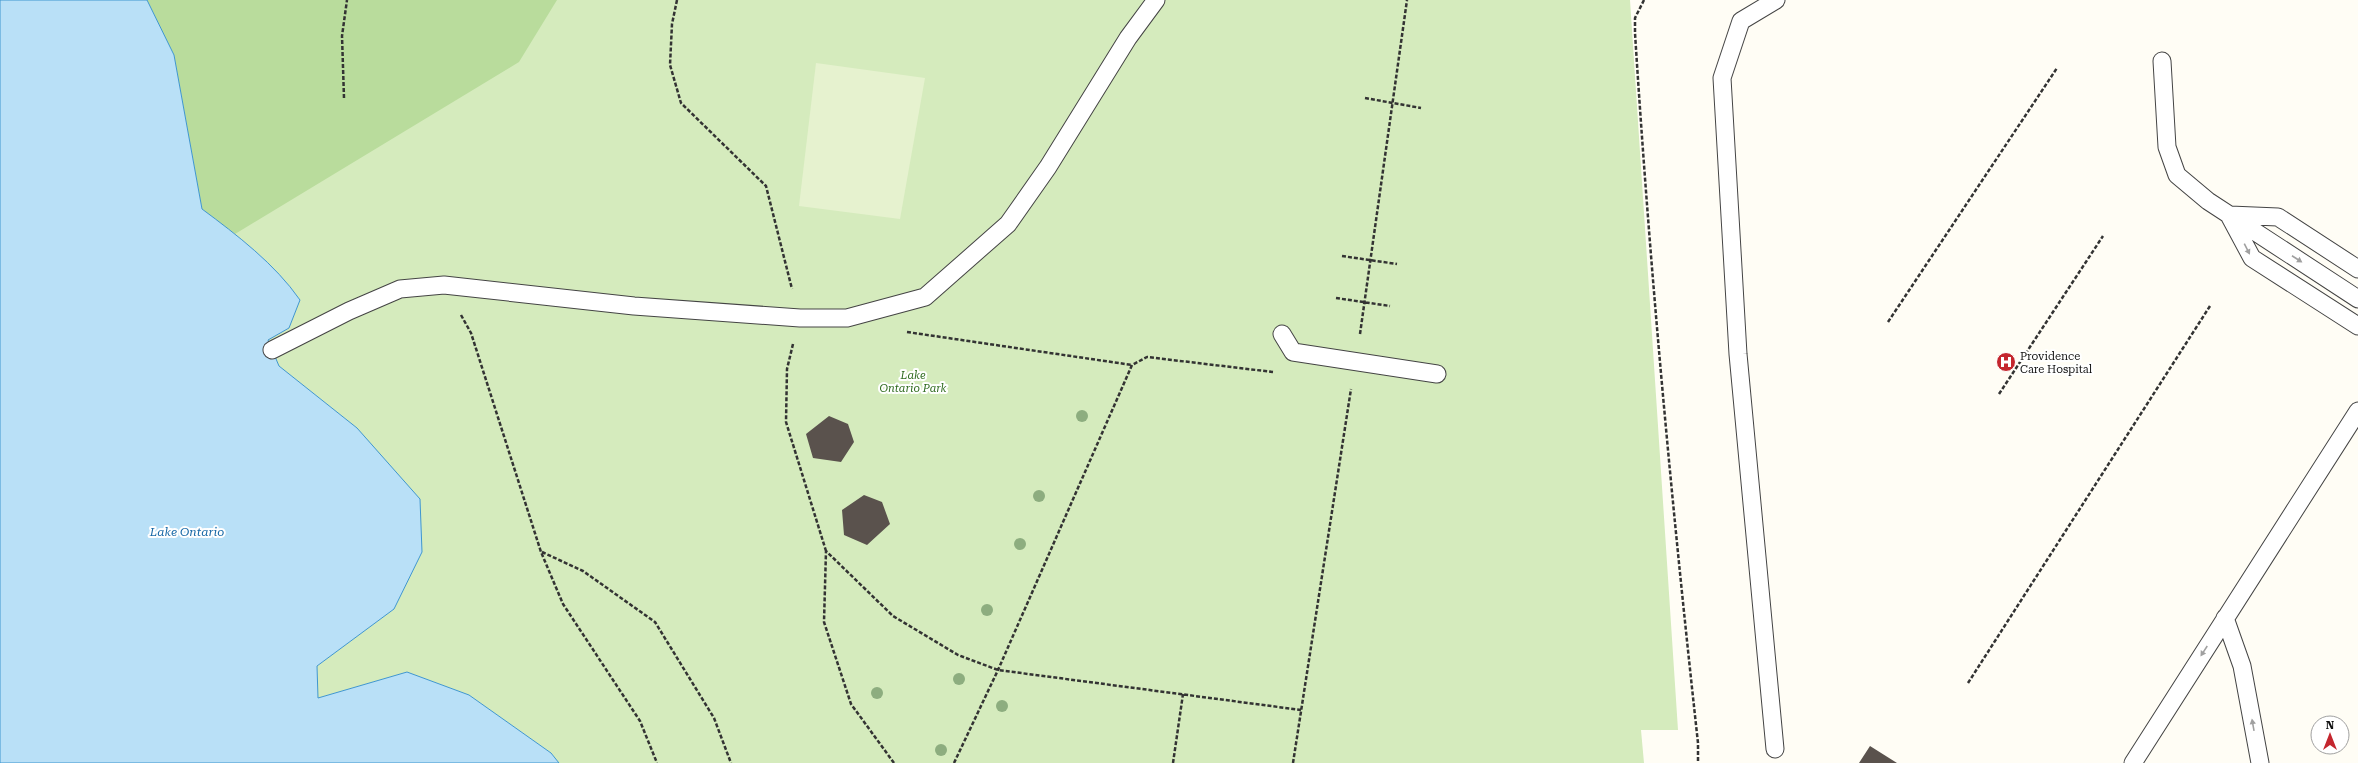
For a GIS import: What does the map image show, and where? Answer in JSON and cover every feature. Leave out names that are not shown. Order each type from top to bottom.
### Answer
[{"type":"lane","points":[[272,350],[349,311],[400,289],[444,285],[634,306],[800,318],[847,318],[925,297],[1008,224],[1048,167],[1128,38],[1156,0]]},
{"type":"lane","points":[[1776,0],[1741,21],[1722,78],[1738,354],[1776,749]]},
{"type":"lane","points":[[2162,61],[2167,147],[2170,161],[2177,174],[2187,185],[2229,215],[2358,299]]},
{"type":"lane","points":[[2229,215],[2278,217],[2358,269]]},
{"type":"lane","points":[[2229,215],[2252,258],[2358,326]]},
{"type":"lane","points":[[1282,334],[1293,352],[1437,374]]},
{"type":"lane","points":[[2132,763],[2358,411]]},
{"type":"lane","points":[[2226,618],[2242,666],[2260,763]]},
{"type":"path","points":[[344,98],[342,36],[347,0]]},
{"type":"path","points":[[677,0],[672,24],[670,65],[681,103],[766,186],[800,318],[787,369],[786,422],[826,551],[824,622],[851,704],[894,763]]},
{"type":"path","points":[[1644,0],[1635,18],[1635,33],[1645,200],[1673,523],[1698,743],[1698,763]]},
{"type":"path","points":[[1888,322],[2057,68]]},
{"type":"path","points":[[1365,98],[1422,108]]},
{"type":"path","points":[[1999,394],[2103,236]]},
{"type":"path","points":[[1342,256],[1397,264]]},
{"type":"path","points":[[444,285],[472,333],[541,552],[563,604],[640,721],[657,763]]},
{"type":"path","points":[[1336,298],[1390,306]]},
{"type":"path","points":[[1968,683],[2210,306]]},
{"type":"path","points":[[862,314],[899,331],[1132,365],[1147,357],[1273,372],[1293,352]]},
{"type":"path","points":[[954,763],[998,670],[1132,365]]},
{"type":"path","points":[[826,551],[893,616],[958,655],[998,670],[1301,710]]},
{"type":"path","points":[[541,552],[584,571],[654,622],[714,718],[731,763]]},
{"type":"path","points":[[1173,763],[1183,694]]},
{"type":"green space","name":"Lake Ontario Park","points":[[147,0],[1630,0],[1678,730],[1641,730],[1644,763],[559,763],[551,753],[469,695],[407,672],[318,698],[317,666],[394,609],[422,552],[357,428],[279,366],[268,340],[289,328],[300,300],[267,262],[229,229],[202,209],[174,55]]},
{"type":"green space","points":[[147,0],[557,0],[519,62],[235,234],[202,209],[174,55]]},
{"type":"green space","points":[[816,63],[925,78],[900,219],[799,206]]},
{"type":"water","name":"Lake Ontario","points":[[0,0],[147,0],[174,55],[202,209],[229,229],[267,262],[300,300],[289,328],[268,340],[279,366],[357,428],[420,499],[422,552],[394,609],[317,666],[318,698],[407,672],[469,695],[551,753],[559,763],[0,763]]},
{"type":"building","points":[[829,416],[848,424],[854,442],[841,462],[813,458],[806,434]]},
{"type":"building","points":[[864,495],[882,502],[890,524],[867,545],[844,535],[842,510]]},
{"type":"building","points":[[1870,746],[1897,763],[1859,763]]},
{"type":"place","name":"Providence Care Hospital","points":[[2006,362]]}]
